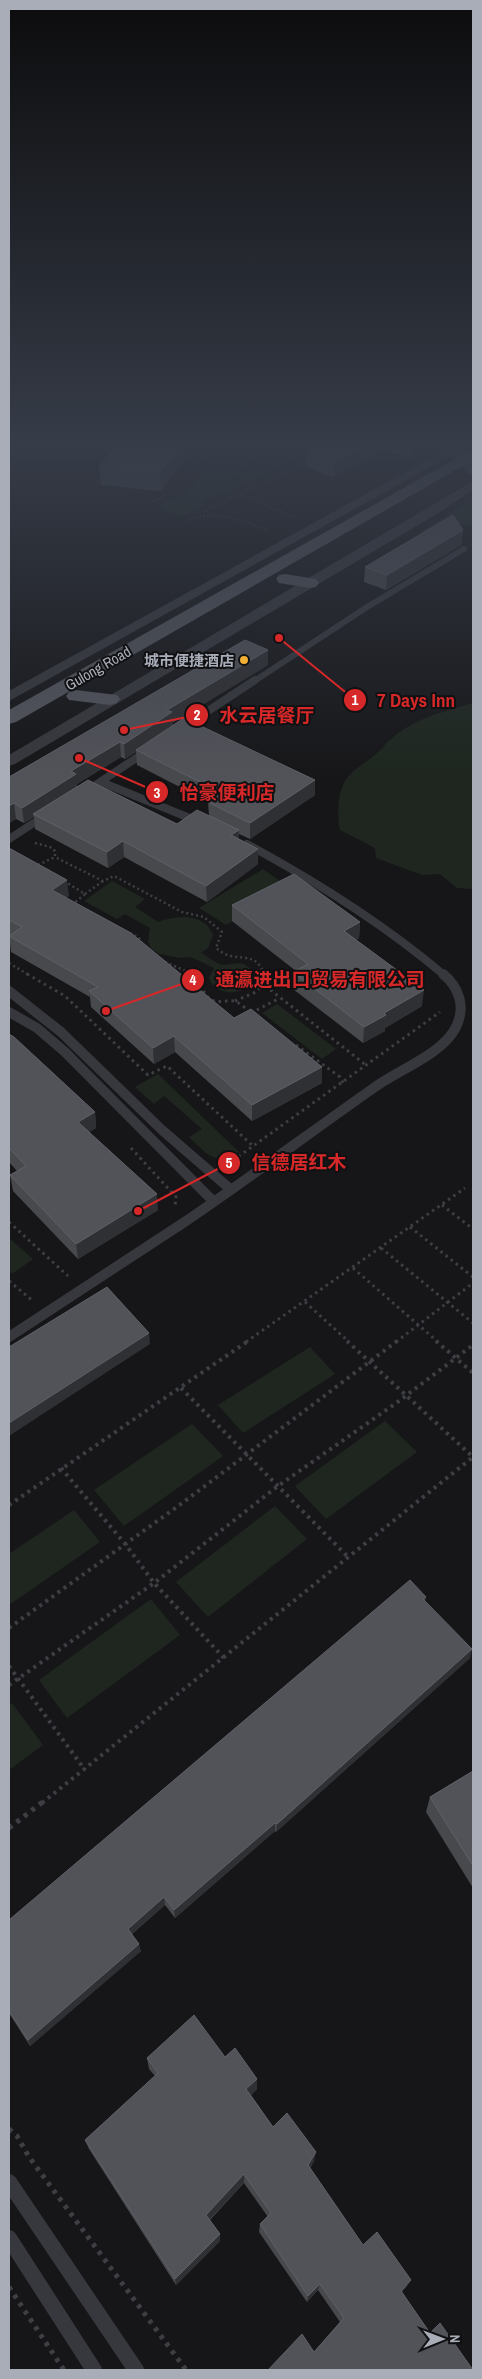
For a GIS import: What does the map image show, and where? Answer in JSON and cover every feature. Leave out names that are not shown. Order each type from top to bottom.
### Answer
[{"type":"main road","name":"Gulong Road","points":[[9,718],[291,558]]},
{"type":"main road","name":"Gulong Road","points":[[9,735],[285,579],[316,558]]},
{"type":"main road","points":[[242,568],[264,574]]},
{"type":"main road","points":[[285,579],[310,583]]},
{"type":"main road","points":[[73,661],[100,666]]},
{"type":"main road","points":[[76,696],[110,699]]},
{"type":"street","points":[[9,697],[262,558]]},
{"type":"street","points":[[9,761],[110,699],[353,558]]},
{"type":"lane","points":[[175,732],[367,607],[449,558]]},
{"type":"lane","points":[[150,749],[97,784],[207,825]]},
{"type":"lane","points":[[9,839],[52,810]]},
{"type":"lane","points":[[9,1337],[184,1222],[212,1200],[386,1079],[446,1041],[456,1027],[460,1013],[460,995],[453,982],[415,950],[364,914],[308,877],[237,839]]},
{"type":"lane","points":[[9,991],[40,1012],[71,1039],[140,1110],[229,1188]]},
{"type":"lane","points":[[9,1012],[37,1028],[65,1052],[212,1200]]},
{"type":"lane","points":[[9,2182],[136,2370]]},
{"type":"lane","points":[[9,2238],[94,2370]]},
{"type":"path","points":[[18,833],[36,843],[50,847],[55,851],[55,857]]},
{"type":"path","points":[[33,865],[38,865],[55,857]]},
{"type":"path","points":[[55,857],[103,881]]},
{"type":"path","points":[[38,865],[46,870]]},
{"type":"path","points":[[82,908],[74,904],[103,881],[114,876],[182,912],[191,912],[207,918],[222,932],[216,948],[229,956],[247,957],[257,963],[264,970],[265,978],[263,984],[256,992],[234,1001],[221,1003],[205,994],[200,980],[180,966],[161,960]]},
{"type":"path","points":[[61,880],[85,894]]},
{"type":"path","points":[[126,931],[139,938],[147,950]]},
{"type":"path","points":[[9,963],[64,996],[148,1074],[167,1066],[269,1161]]},
{"type":"path","points":[[263,984],[366,1066],[386,1079]]},
{"type":"path","points":[[251,1013],[280,998]]},
{"type":"path","points":[[234,1001],[259,1019]]},
{"type":"path","points":[[222,1165],[232,1163],[254,1148],[439,1014],[442,1007]]},
{"type":"path","points":[[291,1042],[340,1077],[344,1083],[362,1096]]},
{"type":"path","points":[[126,1142],[176,1197],[175,1208],[171,1213]]},
{"type":"path","points":[[9,1504],[181,1388],[465,1188]]},
{"type":"path","points":[[442,1205],[473,1229]]},
{"type":"path","points":[[9,1222],[70,1278],[63,1283]]},
{"type":"path","points":[[410,1227],[473,1277]]},
{"type":"path","points":[[381,1248],[473,1323]]},
{"type":"path","points":[[353,1268],[473,1373]]},
{"type":"path","points":[[9,1280],[33,1300],[42,1314]]},
{"type":"path","points":[[9,1628],[126,1545],[473,1283]]},
{"type":"path","points":[[25,1306],[40,1296]]},
{"type":"path","points":[[9,1828],[85,1770],[473,1457],[305,1302]]},
{"type":"path","points":[[9,1685],[154,1583],[278,1486],[406,1396],[473,1345]]},
{"type":"path","points":[[181,1388],[349,1558]]},
{"type":"path","points":[[61,1468],[126,1545],[154,1583],[224,1658]]},
{"type":"path","points":[[9,1666],[85,1770]]},
{"type":"path","points":[[9,2129],[17,2136],[28,2157],[186,2370]]},
{"type":"path","points":[[9,2288],[64,2370]]},
{"type":"shaded area","points":[[473,703],[473,889],[457,888],[440,874],[422,875],[376,858],[375,848],[340,830],[338,811],[341,790],[347,778],[399,733],[419,721]]},
{"type":"shaded area","points":[[263,869],[290,888],[226,925],[199,908]]},
{"type":"shaded area","points":[[112,881],[145,899],[135,907],[158,922],[173,918],[189,917],[203,922],[213,935],[208,948],[201,953],[219,964],[237,963],[245,965],[254,974],[253,983],[236,992],[223,991],[212,984],[209,978],[214,968],[191,957],[180,958],[159,954],[151,948],[148,942],[150,928],[125,914],[117,919],[84,901]]},
{"type":"shaded area","points":[[277,1004],[336,1049],[322,1059],[262,1013]]},
{"type":"shaded area","points":[[158,1074],[239,1152],[223,1158],[216,1158],[206,1153],[189,1137],[202,1129],[164,1096],[154,1104],[135,1087]]},
{"type":"shaded area","points":[[9,1238],[33,1259],[12,1274],[9,1270]]},
{"type":"shaded area","points":[[310,1347],[335,1374],[243,1433],[218,1405]]},
{"type":"shaded area","points":[[385,1421],[417,1452],[326,1519],[295,1486]]},
{"type":"shaded area","points":[[192,1424],[223,1456],[124,1526],[94,1490]]},
{"type":"shaded area","points":[[275,1506],[307,1539],[208,1617],[176,1582]]},
{"type":"shaded area","points":[[74,1510],[100,1542],[9,1605],[9,1554]]},
{"type":"shaded area","points":[[151,1599],[180,1635],[67,1718],[39,1680]]},
{"type":"shaded area","points":[[12,1703],[43,1745],[9,1770],[9,1706]]},
{"type":"building","points":[[380,558],[416,558],[387,575],[365,567]]},
{"type":"building","points":[[245,640],[268,650],[167,710],[172,712],[124,744],[120,742],[71,771],[76,774],[22,808],[14,803],[9,806],[9,777]]},
{"type":"building","points":[[184,718],[315,780],[250,823],[208,802],[222,793],[136,750]]},
{"type":"building","points":[[88,780],[177,824],[197,810],[239,830],[231,835],[258,849],[206,886],[123,841],[107,852],[33,814]]},
{"type":"building","points":[[9,848],[67,880],[52,890],[131,933],[234,1018],[251,1009],[322,1067],[252,1105],[174,1036],[153,1048],[89,991],[98,987],[9,936],[22,927],[9,920]]},
{"type":"building","points":[[294,874],[360,922],[344,931],[424,990],[364,1027],[293,972],[308,964],[232,905]]},
{"type":"building","points":[[9,1034],[95,1112],[78,1122],[157,1194],[76,1244],[10,1175],[26,1166],[9,1148]]},
{"type":"building","points":[[107,1287],[149,1333],[9,1423],[9,1347]]},
{"type":"building","points":[[410,1580],[426,1597],[423,1599],[472,1649],[277,1824],[275,1823],[174,1910],[164,1897],[128,1929],[139,1944],[28,2040],[9,2011],[9,1920]]},
{"type":"building","points":[[473,1771],[473,1866],[430,1797]]},
{"type":"building","points":[[194,2015],[225,2057],[235,2048],[257,2079],[246,2089],[273,2127],[287,2113],[316,2152],[308,2165],[363,2245],[377,2232],[411,2280],[401,2291],[430,2333],[440,2323],[473,2370],[268,2370],[302,2334],[314,2352],[344,2318],[320,2284],[308,2296],[260,2224],[271,2213],[244,2174],[206,2215],[220,2234],[175,2279],[85,2140],[158,2073],[147,2058]]},
{"type":"place","name":"7 Days Inn","points":[[279,638]]},
{"type":"place","name":"城市便捷酒店","points":[[244,660]]},
{"type":"place","name":"水云居餐厅","points":[[124,730]]},
{"type":"place","name":"怡豪便利店","points":[[79,758]]},
{"type":"place","name":"通瀛进出口贸易有限公司","points":[[106,1011]]},
{"type":"place","name":"信德居红木","points":[[138,1211]]}]
